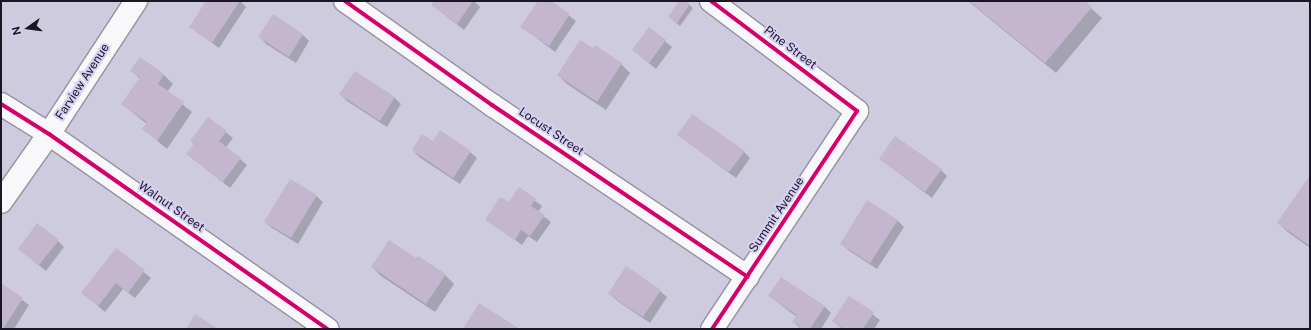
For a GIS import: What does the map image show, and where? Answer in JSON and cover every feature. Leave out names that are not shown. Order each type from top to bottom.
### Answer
[{"type":"street","name":"Farview Avenue","points":[[1,202],[49,134],[136,1]]},
{"type":"street","name":"Locust Street","points":[[345,1],[492,105],[748,277]]},
{"type":"street","name":"Pine Street","points":[[711,1],[857,111]]},
{"type":"street","name":"Walnut Street","points":[[1,104],[49,134],[327,329]]},
{"type":"street","name":"Summit Avenue","points":[[712,329],[857,111]]},
{"type":"building","points":[[206,1],[240,1],[212,43],[189,27]]},
{"type":"building","points":[[434,1],[473,1],[457,24],[431,5]]},
{"type":"building","points":[[538,1],[551,1],[570,14],[549,46],[520,27]]},
{"type":"building","points":[[679,1],[685,1],[690,4],[677,23],[668,17]]},
{"type":"building","points":[[969,1],[1085,1],[1092,7],[1045,63]]},
{"type":"building","points":[[273,14],[303,34],[289,57],[258,37]]},
{"type":"building","points":[[649,27],[666,40],[649,63],[632,50]]},
{"type":"building","points":[[580,40],[593,48],[595,45],[622,63],[597,102],[557,75]]},
{"type":"building","points":[[140,57],[164,74],[158,84],[184,102],[157,141],[142,129],[147,122],[121,104],[140,77],[130,71]]},
{"type":"building","points":[[355,71],[395,97],[380,121],[339,94]]},
{"type":"building","points":[[692,114],[745,151],[729,172],[677,135]]},
{"type":"building","points":[[208,117],[227,131],[219,141],[241,158],[223,182],[186,154],[194,144],[190,141]]},
{"type":"building","points":[[440,130],[471,151],[453,178],[412,150],[422,134],[433,141]]},
{"type":"building","points":[[895,136],[942,169],[925,192],[879,159]]},
{"type":"building","points":[[1310,175],[1310,246],[1277,223]]},
{"type":"building","points":[[290,179],[317,195],[291,238],[264,222]]},
{"type":"building","points":[[519,187],[536,199],[531,206],[545,215],[530,236],[521,230],[515,240],[485,220],[500,197],[509,202]]},
{"type":"building","points":[[867,200],[898,220],[870,263],[840,244]]},
{"type":"building","points":[[37,223],[59,240],[39,265],[18,249]]},
{"type":"building","points":[[389,240],[416,258],[418,256],[446,274],[426,304],[371,267]]},
{"type":"building","points":[[116,248],[145,270],[128,293],[116,283],[98,306],[81,293]]},
{"type":"building","points":[[626,266],[661,290],[643,317],[608,294]]},
{"type":"building","points":[[781,277],[825,306],[810,329],[803,329],[792,322],[797,315],[768,296]]},
{"type":"building","points":[[1,283],[23,298],[3,329],[1,329]]},
{"type":"building","points":[[849,296],[874,312],[863,329],[844,329],[832,321]]},
{"type":"building","points":[[479,303],[518,328],[463,329]]},
{"type":"building","points":[[195,314],[218,329],[186,329]]},
{"type":"cycle path","points":[[345,1],[492,105],[748,277]]},
{"type":"cycle path","points":[[711,1],[857,111],[712,329]]},
{"type":"cycle path","points":[[1,104],[49,134],[327,329]]}]
